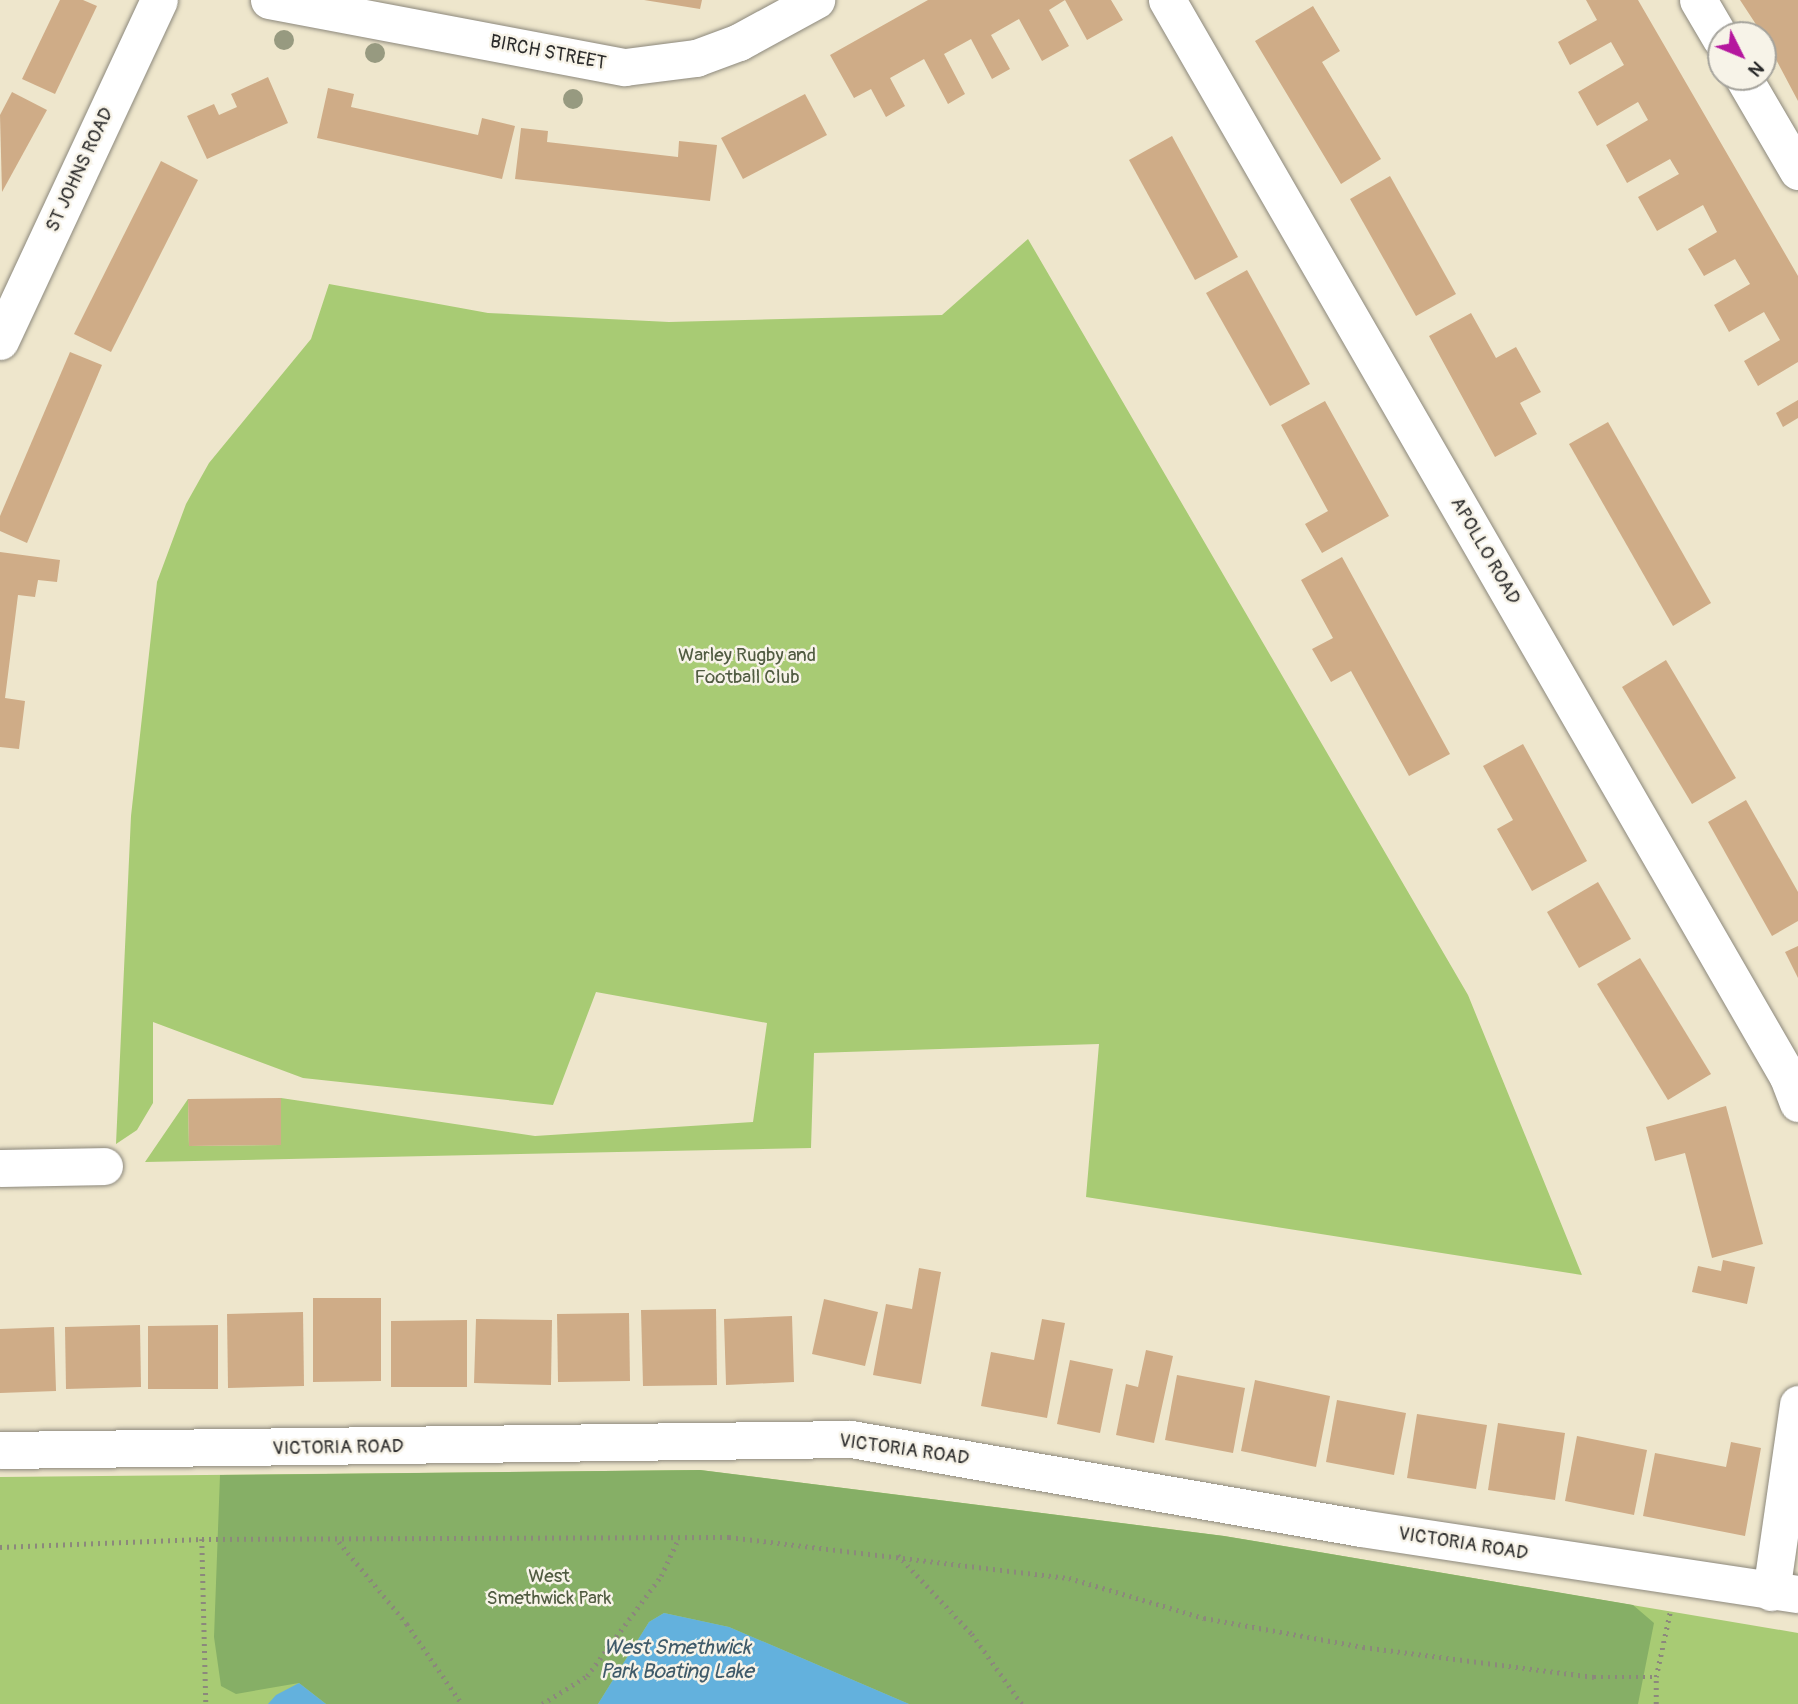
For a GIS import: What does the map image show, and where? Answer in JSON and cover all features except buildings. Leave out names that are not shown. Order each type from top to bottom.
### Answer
[{"type":"street","name":"ST JOHNS ROAD","points":[[0,341],[159,0]]},
{"type":"street","name":"BIRCH STREET","points":[[269,0],[625,67],[696,58],[739,42],[816,0]]},
{"type":"street","name":"APOLLO ROAD","points":[[1167,0],[1788,1077],[1798,1103]]},
{"type":"street","points":[[1698,0],[1710,21]]},
{"type":"street","points":[[1751,91],[1798,171]]},
{"type":"street","points":[[0,1168],[104,1166]]},
{"type":"street","points":[[1785,1593],[1798,1404]]},
{"type":"street","name":"VICTORIA ROAD","points":[[0,1450],[851,1439],[1361,1528],[1785,1593]]},
{"type":"path","points":[[0,1547],[202,1539],[678,1540],[729,1537],[898,1555],[1069,1578],[1204,1618],[1363,1647],[1594,1676],[1656,1676]]},
{"type":"path","points":[[202,1539],[206,1704]]},
{"type":"path","points":[[542,1704],[587,1676],[661,1576],[678,1540]]},
{"type":"path","points":[[338,1541],[407,1625],[462,1704]]},
{"type":"path","points":[[898,1555],[972,1634],[1022,1704]]},
{"type":"path","points":[[1657,1704],[1656,1676],[1679,1577]]},
{"type":"green space","name":"Warley Rugby and Football Club","points":[[1028,239],[1468,995],[1582,1275],[1086,1197],[1099,1044],[814,1053],[811,1148],[145,1162],[188,1099],[189,1146],[281,1145],[281,1098],[535,1136],[753,1122],[767,1023],[596,992],[553,1105],[303,1078],[153,1022],[153,1103],[137,1130],[116,1144],[131,816],[157,582],[186,504],[209,463],[311,339],[329,284],[488,313],[669,322],[942,315]]},
{"type":"green space","name":"West Smethwick Park","points":[[700,1470],[1224,1536],[1798,1633],[1798,1704],[0,1704],[0,1477]]},
{"type":"green space","name":"West Smethwick Park","points":[[700,1470],[1224,1536],[1633,1605],[1654,1623],[1638,1704],[909,1704],[729,1627],[664,1613],[649,1622],[598,1704],[326,1704],[299,1683],[236,1694],[221,1686],[214,1637],[220,1475]]},
{"type":"water","name":"West Smethwick Park Boating Lake","points":[[664,1613],[729,1627],[909,1704],[598,1704],[649,1622]]},
{"type":"water","points":[[299,1683],[326,1704],[268,1704],[276,1695]]}]
